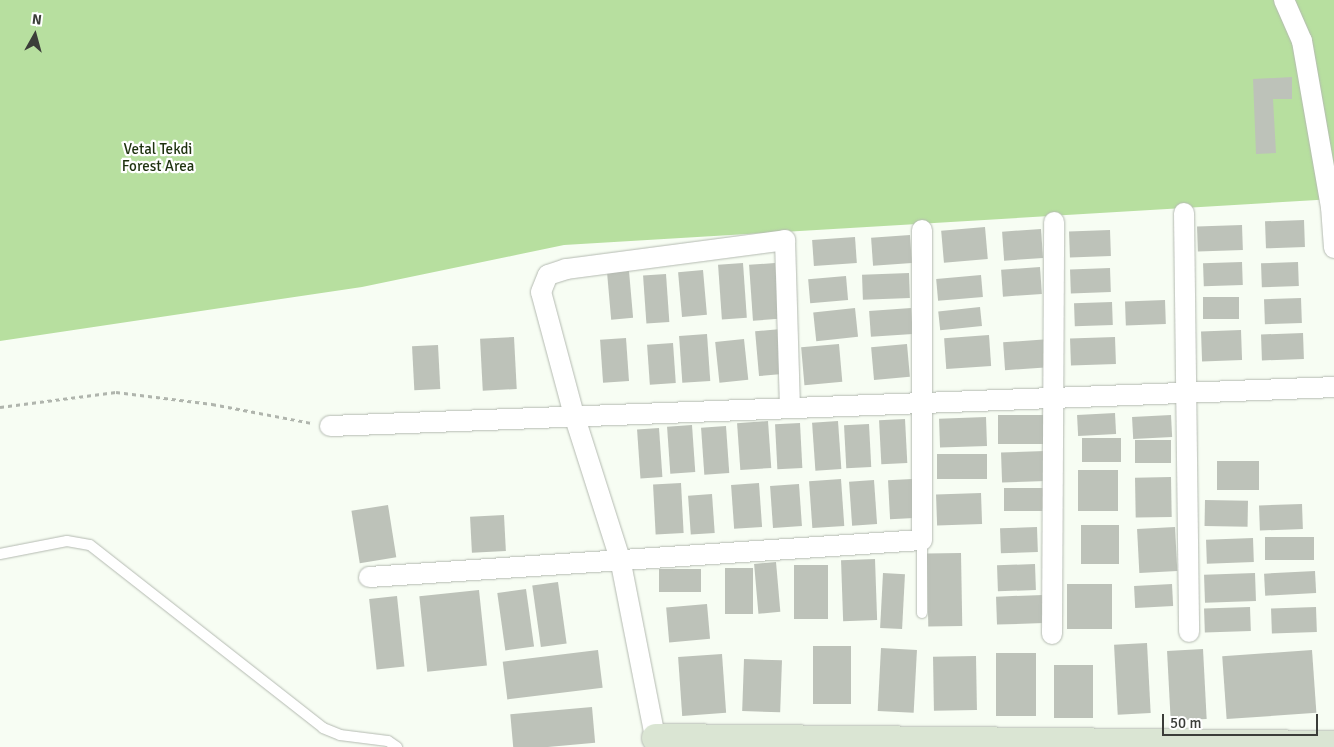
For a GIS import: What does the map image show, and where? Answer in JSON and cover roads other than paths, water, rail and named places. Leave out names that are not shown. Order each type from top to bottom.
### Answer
[{"type":"street","points":[[1284,0],[1302,41],[1331,207],[1334,248]]},
{"type":"street","points":[[1184,214],[1188,393],[1189,632]]},
{"type":"street","points":[[1052,634],[1055,397],[1054,222]]},
{"type":"street","points":[[369,577],[922,540],[924,402],[922,230]]},
{"type":"street","points":[[790,407],[785,240],[566,269],[548,275],[541,292],[574,415],[620,559],[656,742],[899,745],[1334,745]]},
{"type":"street","points":[[330,426],[574,415],[1334,387]]},
{"type":"lane","points":[[922,540],[922,614]]},
{"type":"lane","points":[[0,554],[67,541],[90,545],[323,728],[340,735],[388,741],[397,747]]},
{"type":"park label","name":"Vetal Tekdi Forest Area","points":[[158,158]]}]
